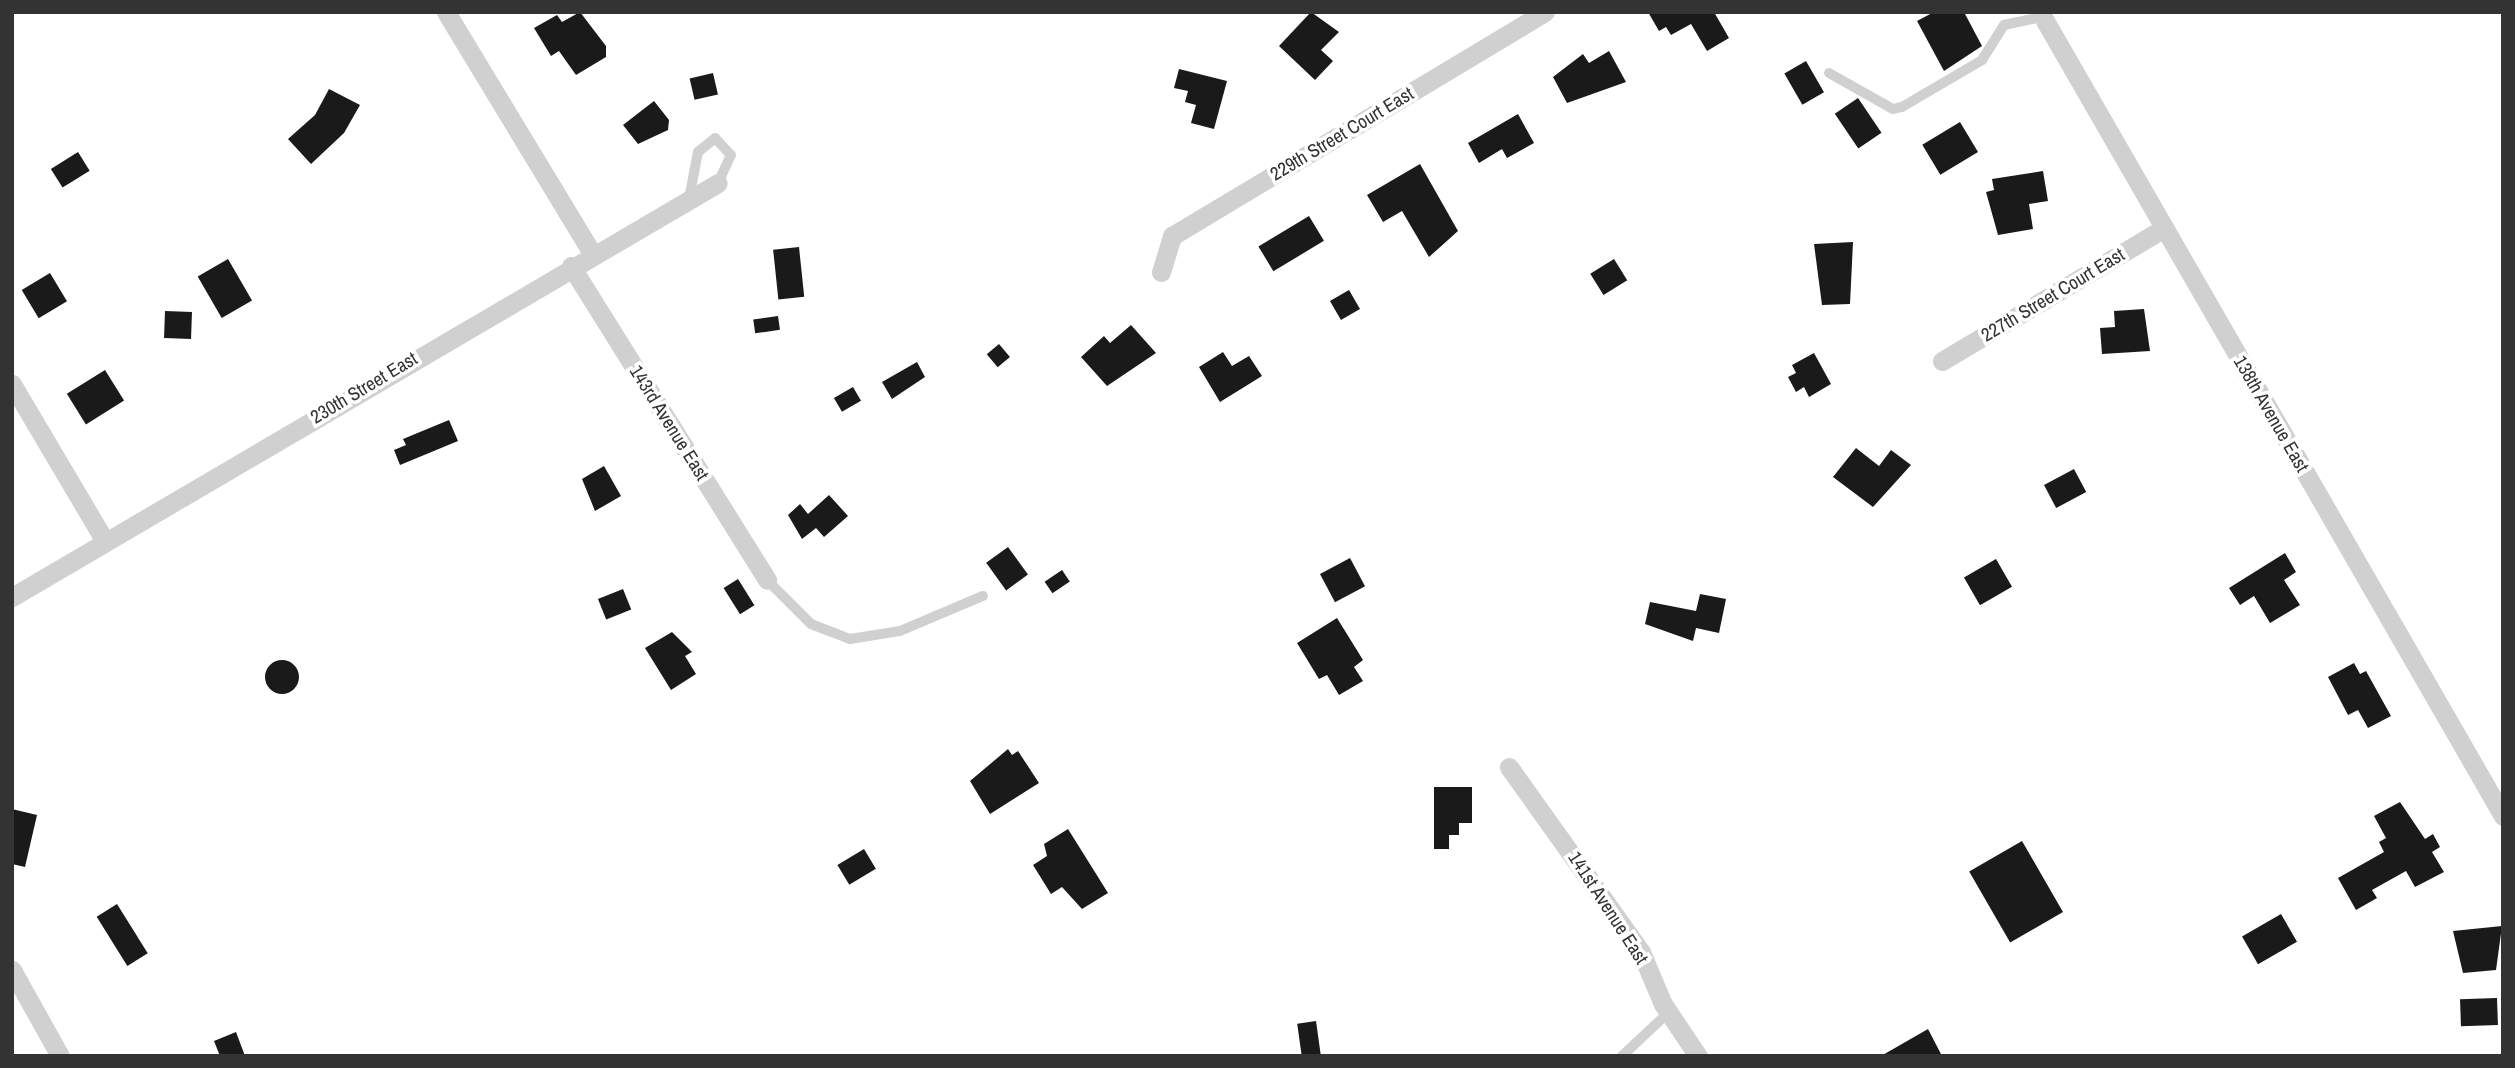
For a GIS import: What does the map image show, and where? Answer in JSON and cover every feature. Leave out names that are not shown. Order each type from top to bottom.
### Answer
[{"type":"street","points":[[446,12],[592,253]]},
{"type":"street","name":"229th Street Court East","points":[[1161,272],[1172,236],[1545,12]]},
{"type":"street","name":"138th Avenue East","points":[[2041,15],[2503,816]]},
{"type":"street","name":"230th Street East","points":[[12,597],[592,253],[718,183]]},
{"type":"street","name":"227th Street Court East","points":[[1942,361],[2164,228]]},
{"type":"street","name":"143rd Avenue East","points":[[571,266],[767,580]]},
{"type":"street","points":[[12,384],[105,541]]},
{"type":"street","name":"141st Avenue East","points":[[1509,766],[1641,952],[1668,1013],[1698,1056]]},
{"type":"street","points":[[12,970],[60,1056]]},
{"type":"lane","points":[[1829,73],[1898,108],[1982,61],[2004,25],[2041,15]]},
{"type":"lane","points":[[689,199],[688,177],[698,152],[715,138],[732,155],[718,183]]},
{"type":"lane","points":[[767,580],[811,624],[850,639],[900,631],[983,596]]},
{"type":"lane","points":[[1622,1056],[1668,1013]]},
{"type":"building","points":[[580,12],[606,46],[606,57],[576,75],[559,51],[551,56],[534,28],[557,15],[562,22]]},
{"type":"building","points":[[1311,12],[1339,32],[1321,50],[1333,61],[1315,80],[1279,46]]},
{"type":"building","points":[[1648,12],[1714,12],[1729,38],[1707,51],[1691,24],[1671,35],[1666,27],[1659,31]]},
{"type":"building","points":[[1934,12],[1964,12],[1982,46],[1944,71],[1917,21]]},
{"type":"building","points":[[1609,51],[1626,82],[1567,103],[1553,77],[1583,54],[1589,63]]},
{"type":"building","points":[[1806,61],[1824,92],[1802,105],[1784,74]]},
{"type":"building","points":[[1179,69],[1227,81],[1214,129],[1191,123],[1196,105],[1185,102],[1188,91],[1174,88]]},
{"type":"building","points":[[713,73],[718,94],[695,100],[690,78]]},
{"type":"building","points":[[329,89],[360,105],[344,133],[311,164],[288,139],[315,115]]},
{"type":"building","points":[[1858,98],[1881,133],[1858,148],[1835,114]]},
{"type":"building","points":[[654,101],[669,120],[668,130],[638,144],[623,125]]},
{"type":"building","points":[[1518,114],[1534,143],[1507,158],[1502,149],[1479,163],[1468,143]]},
{"type":"building","points":[[1960,122],[1978,152],[1940,175],[1922,145]]},
{"type":"building","points":[[78,152],[90,171],[63,188],[51,169]]},
{"type":"building","points":[[1420,164],[1458,231],[1429,257],[1402,211],[1383,222],[1367,195]]},
{"type":"building","points":[[2043,171],[2048,201],[2029,204],[2033,229],[1998,235],[1986,192],[1994,190],[1992,179]]},
{"type":"building","points":[[1309,216],[1324,241],[1273,271],[1258,246]]},
{"type":"building","points":[[1853,242],[1850,304],[1822,305],[1814,244]]},
{"type":"building","points":[[799,247],[804,297],[778,299],[773,250]]},
{"type":"building","points":[[228,259],[252,301],[222,318],[198,276]]},
{"type":"building","points":[[1614,259],[1627,280],[1604,295],[1590,274]]},
{"type":"building","points":[[50,273],[67,301],[39,318],[22,290]]},
{"type":"building","points":[[1349,290],[1360,309],[1341,320],[1330,301]]},
{"type":"building","points":[[2144,309],[2150,351],[2102,354],[2100,328],[2115,327],[2114,311]]},
{"type":"building","points":[[165,311],[192,312],[191,339],[164,338]]},
{"type":"building","points":[[778,316],[780,330],[755,333],[753,319]]},
{"type":"building","points":[[1131,325],[1156,353],[1107,386],[1081,357],[1104,336],[1110,343]]},
{"type":"building","points":[[999,344],[1010,357],[998,367],[987,354]]},
{"type":"building","points":[[1223,352],[1232,366],[1249,356],[1262,376],[1220,402],[1199,367]]},
{"type":"building","points":[[1814,353],[1831,384],[1809,397],[1804,387],[1796,392],[1788,377],[1796,373],[1792,365]]},
{"type":"building","points":[[917,362],[925,377],[892,399],[882,382]]},
{"type":"building","points":[[105,370],[124,401],[86,424],[67,394]]},
{"type":"building","points":[[853,387],[861,401],[842,412],[834,398]]},
{"type":"building","points":[[449,420],[458,441],[400,465],[394,450],[406,445],[403,439]]},
{"type":"building","points":[[1856,448],[1879,466],[1891,450],[1911,465],[1873,507],[1833,477]]},
{"type":"building","points":[[604,466],[621,496],[595,511],[582,479]]},
{"type":"building","points":[[2074,469],[2086,492],[2056,508],[2044,485]]},
{"type":"building","points":[[829,495],[848,516],[824,537],[816,528],[802,539],[788,515],[800,504],[808,514]]},
{"type":"building","points":[[1008,547],[1028,575],[1006,590],[986,563]]},
{"type":"building","points":[[2285,553],[2296,572],[2284,580],[2300,605],[2270,623],[2254,596],[2240,605],[2229,588]]},
{"type":"building","points":[[1350,558],[1365,586],[1335,602],[1320,574]]},
{"type":"building","points":[[1996,559],[2012,587],[1980,605],[1964,578]]},
{"type":"building","points":[[1062,570],[1070,582],[1052,593],[1045,582]]},
{"type":"building","points":[[738,579],[754,605],[740,614],[724,588]]},
{"type":"building","points":[[623,589],[631,609],[606,620],[598,599]]},
{"type":"building","points":[[1700,594],[1726,599],[1719,633],[1696,628],[1693,641],[1645,624],[1650,602],[1696,611]]},
{"type":"building","points":[[1337,618],[1363,660],[1354,667],[1363,681],[1339,695],[1327,675],[1319,679],[1297,643]]},
{"type":"building","points":[[672,632],[692,652],[685,656],[696,674],[671,690],[645,648]]},
{"type":"building","points":[[282,660],[294,665],[299,677],[294,689],[282,694],[270,689],[265,677],[270,665]]},
{"type":"building","points":[[2354,663],[2360,674],[2366,671],[2391,716],[2368,728],[2358,710],[2348,715],[2328,677]]},
{"type":"building","points":[[1008,749],[1012,755],[1018,751],[1039,783],[990,814],[970,781]]},
{"type":"building","points":[[1434,787],[1472,787],[1472,823],[1459,823],[1459,835],[1449,835],[1449,849],[1434,849]]},
{"type":"building","points":[[2400,802],[2425,839],[2433,834],[2440,847],[2432,852],[2444,872],[2415,887],[2406,871],[2372,890],[2377,898],[2356,910],[2338,878],[2384,852],[2379,842],[2386,838],[2374,816]]},
{"type":"building","points":[[12,809],[37,815],[25,867],[12,864]]},
{"type":"building","points":[[1068,829],[1108,893],[1082,909],[1062,887],[1051,894],[1033,865],[1047,856],[1044,844]]},
{"type":"building","points":[[2022,841],[2063,912],[2010,943],[1969,872]]},
{"type":"building","points":[[864,849],[876,869],[849,885],[837,865]]},
{"type":"building","points":[[117,904],[148,953],[127,966],[97,917]]},
{"type":"building","points":[[2281,914],[2297,942],[2258,964],[2242,936]]},
{"type":"building","points":[[2502,926],[2496,970],[2463,973],[2453,931]]},
{"type":"building","points":[[2497,998],[2498,1025],[2461,1026],[2460,999]]},
{"type":"building","points":[[1316,1021],[1321,1056],[1302,1056],[1297,1024]]},
{"type":"building","points":[[1928,1029],[1942,1056],[1881,1056]]},
{"type":"building","points":[[236,1032],[245,1056],[220,1056],[214,1041]]}]
